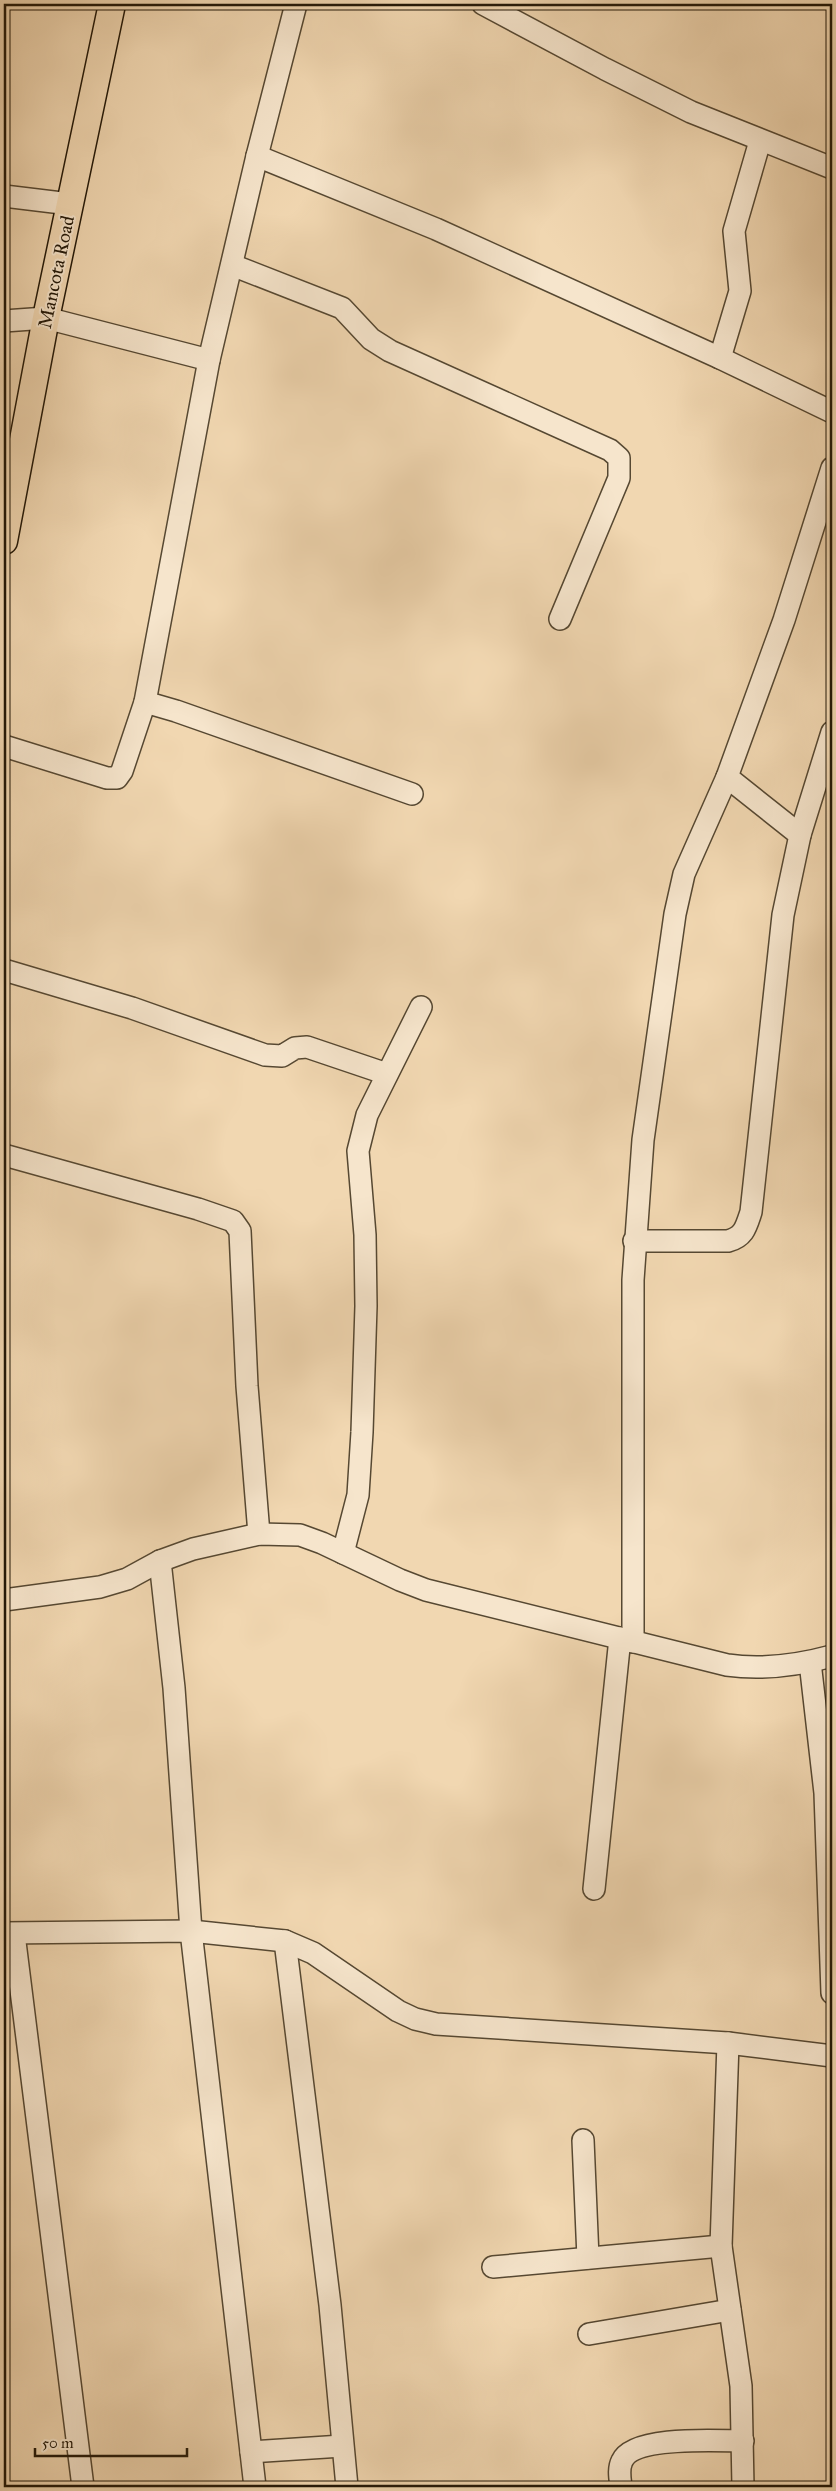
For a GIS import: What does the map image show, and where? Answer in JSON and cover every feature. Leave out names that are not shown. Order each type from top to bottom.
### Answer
[{"type":"main road","name":"Mancota Road","points":[[4,541],[9,491],[112,4]]},
{"type":"street","points":[[4,746],[107,778],[116,778],[122,771],[145,702],[209,360],[257,156],[296,4]]},
{"type":"street","points":[[483,4],[674,104],[760,141],[832,168]]},
{"type":"street","points":[[720,358],[740,291],[734,231],[760,141]]},
{"type":"street","points":[[257,156],[436,229],[720,358],[832,412]]},
{"type":"street","points":[[4,196],[70,204]]},
{"type":"street","points":[[232,266],[342,308],[371,339],[390,351],[610,450],[619,458],[619,478],[560,620]]},
{"type":"street","points":[[4,321],[46,318],[209,360]]},
{"type":"street","points":[[594,1889],[627,1640],[634,1241],[643,1140],[676,914],[684,874],[726,777],[784,620],[832,468]]},
{"type":"street","points":[[145,702],[412,794]]},
{"type":"street","points":[[634,1241],[728,1242],[738,1239],[746,1228],[750,1212],[783,916],[800,835],[832,732]]},
{"type":"street","points":[[726,777],[800,835]]},
{"type":"street","points":[[4,970],[132,1008],[264,1055],[282,1056],[295,1048],[307,1047],[387,1074]]},
{"type":"street","points":[[343,1553],[358,1494],[362,1423],[366,1306],[365,1235],[358,1151],[367,1116],[421,1007]]},
{"type":"street","points":[[4,1155],[198,1209],[233,1221],[240,1231],[247,1386],[259,1534]]},
{"type":"street","points":[[4,1600],[100,1587],[127,1580],[160,1561],[192,1549],[259,1534],[300,1535],[426,1590],[727,1665],[749,1668],[810,1662],[832,1656]]},
{"type":"street","points":[[160,1561],[174,1688],[191,1931],[255,2487]]},
{"type":"street","points":[[810,1662],[825,1793],[832,1993]]},
{"type":"street","points":[[82,2487],[9,1933],[191,1931],[285,1941],[313,1954],[398,2011],[422,2021],[436,2024],[728,2043],[832,2056]]},
{"type":"street","points":[[285,1941],[330,2305],[347,2487]]},
{"type":"street","points":[[728,2043],[721,2246],[741,2386],[744,2441],[743,2487]]},
{"type":"street","points":[[583,2140],[588,2258]]},
{"type":"street","points":[[493,2267],[721,2246]]},
{"type":"street","points":[[588,2334],[730,2310]]},
{"type":"street","points":[[621,2487],[619,2470],[622,2460],[628,2452],[666,2442],[744,2441]]},
{"type":"street","points":[[251,2452],[342,2446]]}]
